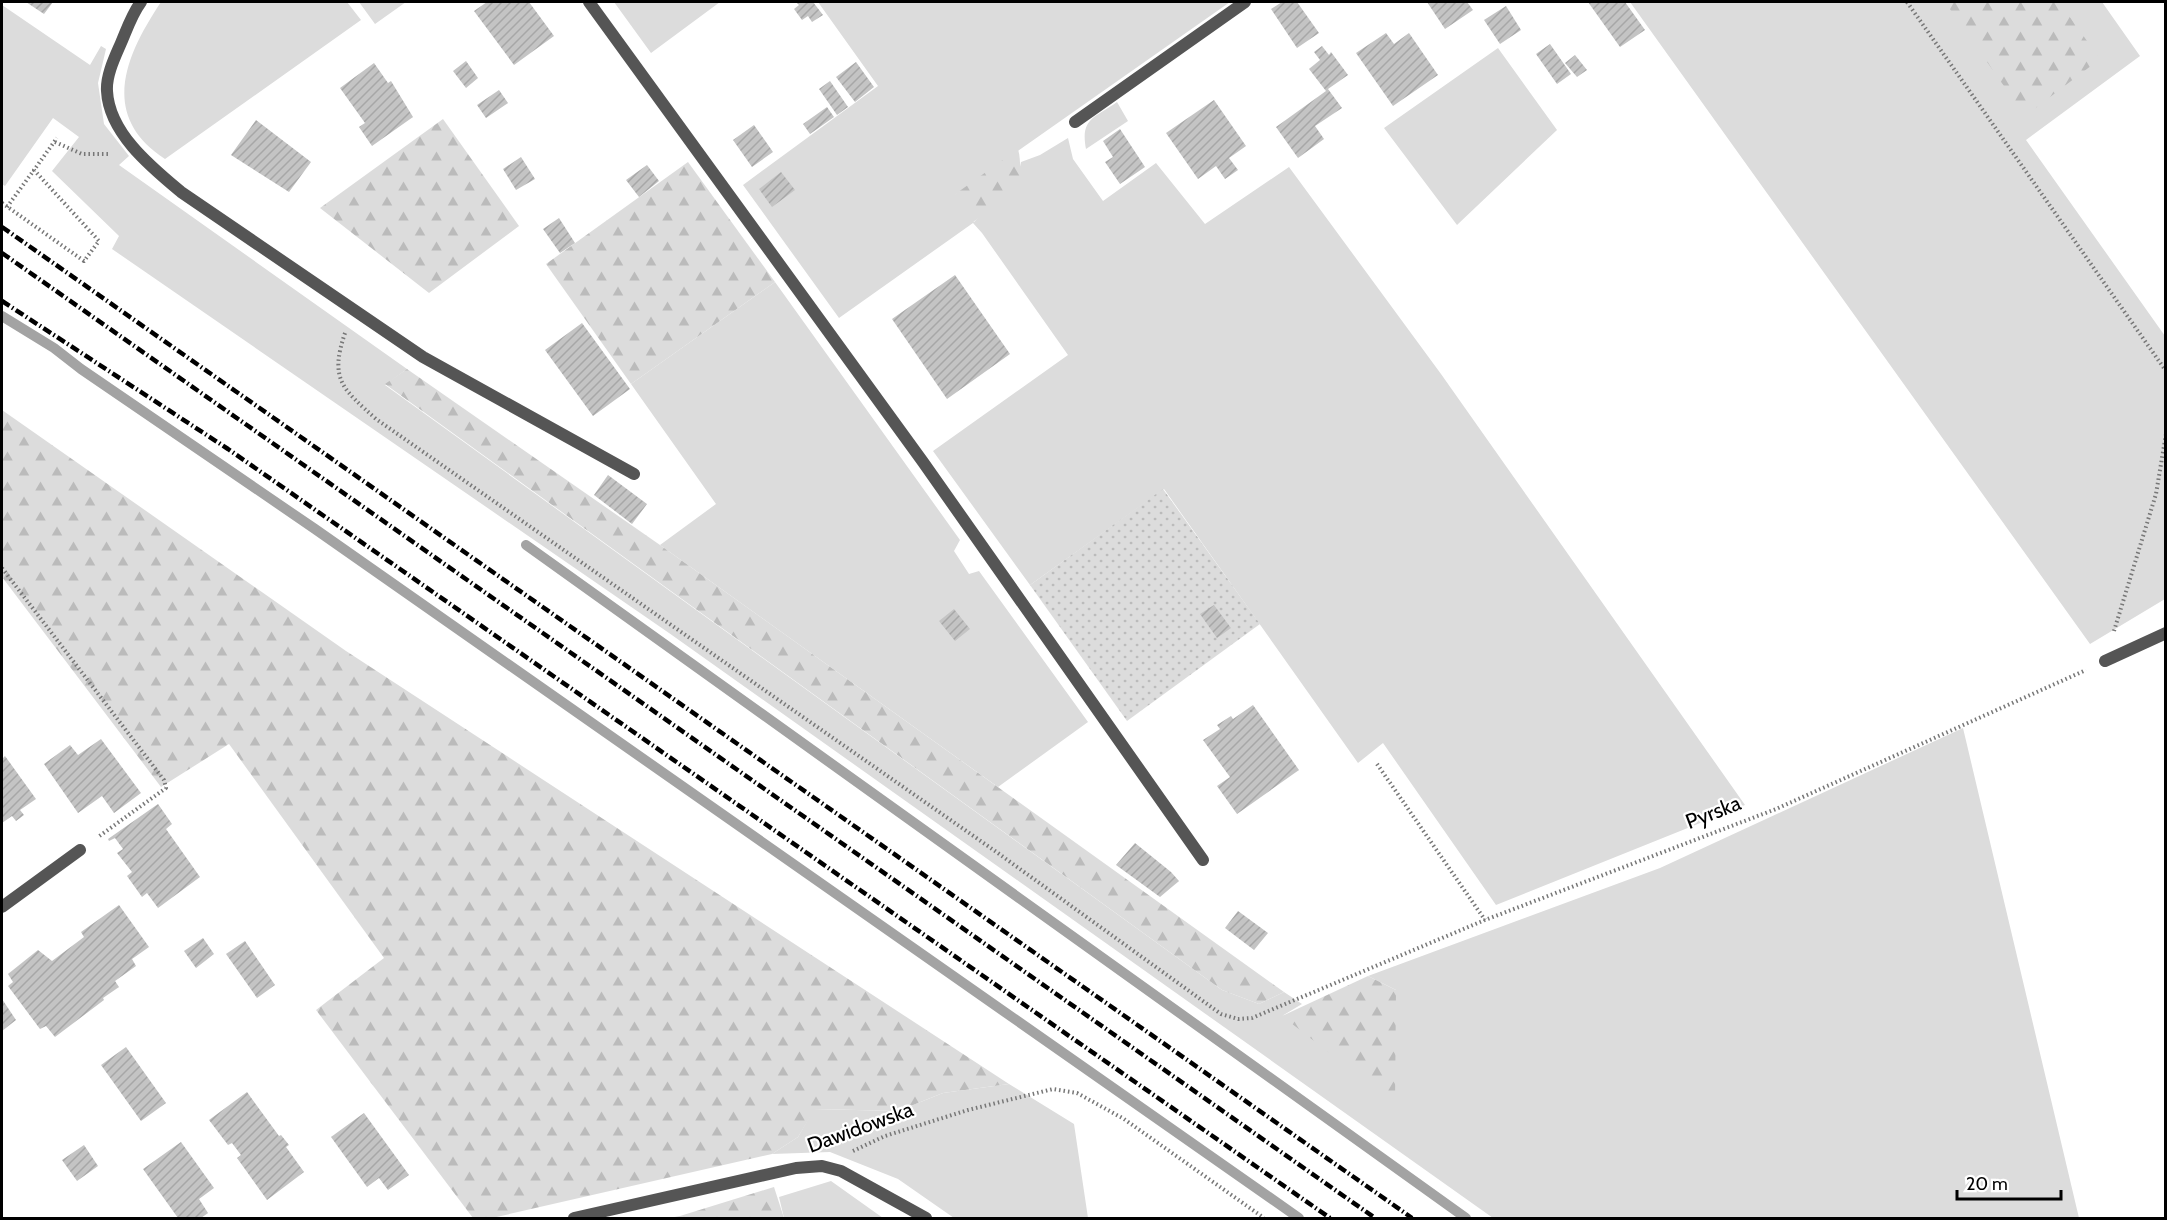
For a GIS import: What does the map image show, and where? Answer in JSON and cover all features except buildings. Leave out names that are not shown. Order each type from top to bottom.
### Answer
[{"type":"street","points":[[141,2],[114,61],[107,88],[110,110],[129,141],[158,172],[181,192],[423,357],[634,474]]},
{"type":"street","points":[[589,2],[923,462],[1203,860]]},
{"type":"street","points":[[1075,122],[1245,2]]},
{"type":"street","points":[[2105,661],[2166,633]]},
{"type":"street","points":[[2,907],[80,850]]},
{"type":"street","points":[[822,1166],[841,1171],[926,1218]]},
{"type":"street","name":"Dawidowska","points":[[574,1218],[796,1168],[822,1166]]},
{"type":"path","points":[[1907,2],[2166,371]]},
{"type":"path","points":[[7,207],[56,140],[82,154],[102,156],[115,152],[129,141]]},
{"type":"path","points":[[2,203],[84,261],[99,241],[34,170]]},
{"type":"path","name":"Pyrska","points":[[353,309],[337,356],[344,390],[376,419],[985,844],[1221,1014],[1238,1019],[1252,1018],[1485,921],[1776,809],[2105,661]]},
{"type":"path","points":[[2105,661],[2156,495],[2166,434]]},
{"type":"path","points":[[2,568],[164,780],[166,788],[80,850]]},
{"type":"path","points":[[1377,764],[1485,921]]},
{"type":"path","name":"Dawidowska","points":[[822,1166],[885,1136],[968,1110],[1053,1089],[1077,1093],[1124,1119],[1264,1218]]},
{"type":"green space","points":[[161,2],[347,2],[361,20],[165,159],[144,142],[131,124],[125,105],[125,85],[129,64],[137,43]]},
{"type":"green space","points":[[359,2],[406,2],[375,24]]},
{"type":"green space","points":[[614,2],[720,2],[651,53]]},
{"type":"green space","points":[[818,2],[1230,2],[955,195],[974,222],[1018,176],[1021,162],[1040,155],[1068,138],[1073,159],[1103,201],[1156,163],[1205,224],[1289,167],[1441,374],[1745,805],[1496,905],[1383,743],[1358,763],[1164,489],[1030,585],[933,451],[1068,355],[982,233],[973,223],[839,318],[743,185],[878,86]]},
{"type":"green space","points":[[1630,2],[2102,2],[2140,56],[2026,140],[2165,336],[2165,599],[2090,644]]},
{"type":"green space","points":[[1945,2],[2059,2],[2100,59],[2025,116]]},
{"type":"green space","points":[[2,5],[90,65],[101,46],[106,49],[98,83],[104,124],[129,156],[119,165],[407,369],[385,385],[1222,990],[1259,1004],[1284,992],[1302,1004],[1282,1016],[1396,990],[1368,976],[1660,868],[1963,728],[2079,1218],[1493,1218],[669,633],[112,249],[119,236],[52,171],[79,137],[53,118],[5,186],[2,184]]},
{"type":"green space","points":[[1498,48],[1557,130],[1457,225],[1384,128]]},
{"type":"green space","points":[[1117,102],[1128,121],[1086,149],[1087,125]]},
{"type":"green space","points":[[443,119],[519,226],[429,293],[320,208]]},
{"type":"green space","points":[[1018,149],[1024,187],[973,222],[954,195]]},
{"type":"green space","points":[[688,162],[775,282],[631,384],[546,264]]},
{"type":"green space","points":[[775,282],[960,540],[954,551],[969,574],[979,571],[1088,722],[998,787],[660,545],[716,504],[631,384]]},
{"type":"green space","points":[[407,369],[660,545],[1284,992],[1259,1004],[1222,990],[385,384]]},
{"type":"green space","points":[[2,410],[346,651],[1009,1084],[943,1093],[898,1111],[815,1109],[798,1137],[772,1154],[492,1218],[473,1218],[316,1010],[384,958],[229,744],[161,787],[2,577]]},
{"type":"green space","points":[[1163,489],[1260,624],[1127,721],[1030,585]]},
{"type":"green space","points":[[1368,976],[1396,990],[1395,1104],[1282,1016]]},
{"type":"green space","points":[[1009,1084],[1074,1124],[1088,1218],[954,1218],[898,1179],[830,1152],[772,1154],[798,1137],[814,1109],[898,1111],[943,1093]]},
{"type":"green space","points":[[831,1181],[883,1218],[784,1218],[779,1197]]},
{"type":"green space","points":[[774,1187],[784,1218],[669,1218],[680,1216]]},
{"type":"waterway","points":[[2,316],[54,348],[81,369],[315,529],[1299,1218]]},
{"type":"waterway","points":[[526,545],[1466,1218]]},
{"type":"railway","points":[[2,227],[1412,1218]]},
{"type":"railway","points":[[2,253],[1375,1218]]},
{"type":"railway","points":[[2,301],[228,449],[1330,1218]]}]
